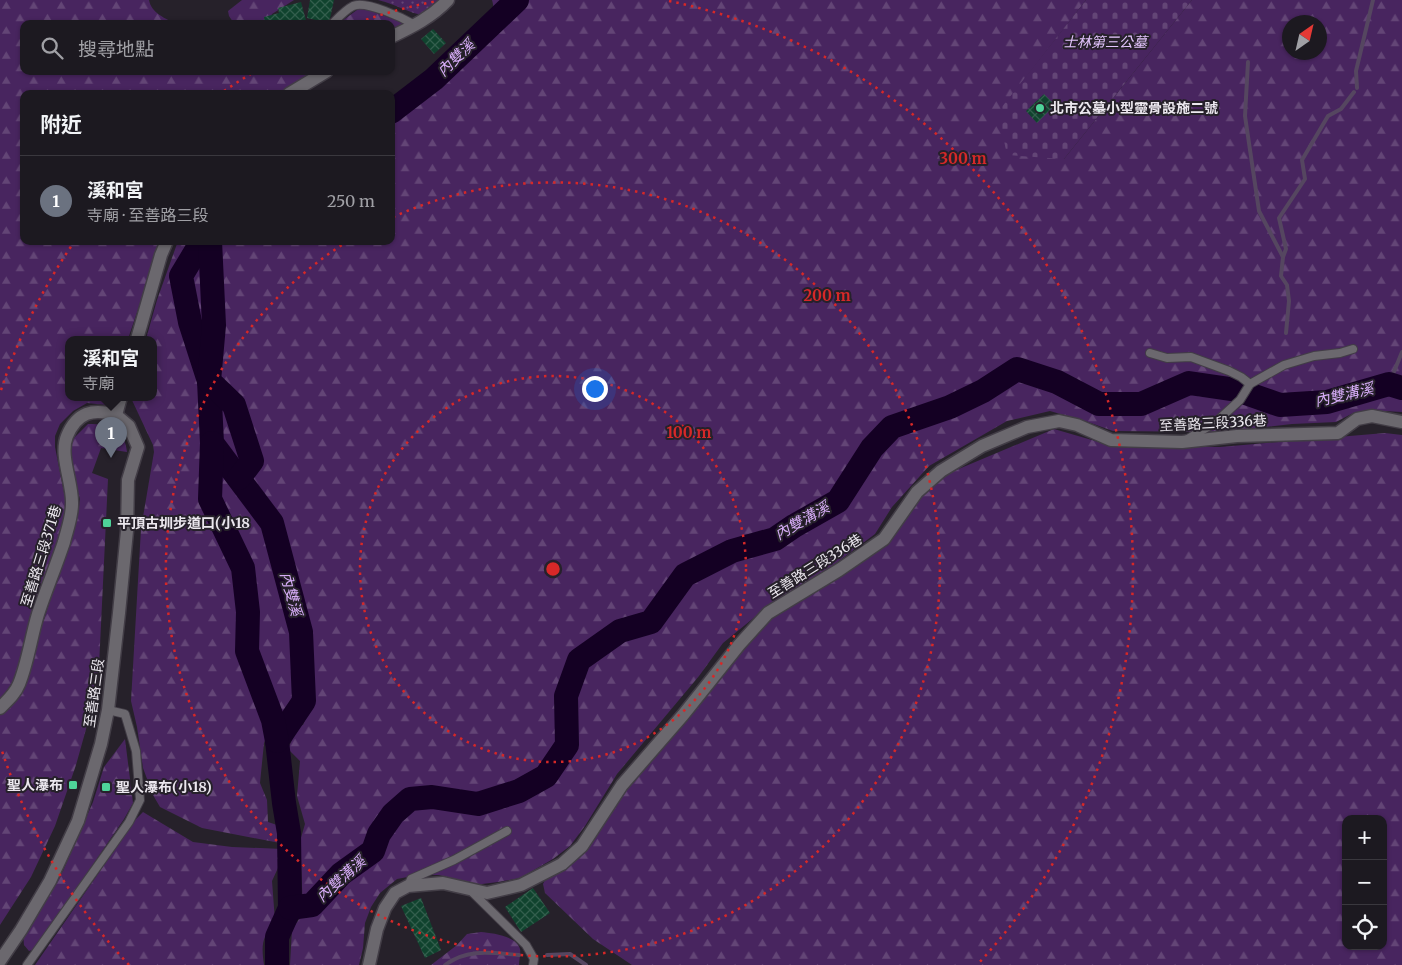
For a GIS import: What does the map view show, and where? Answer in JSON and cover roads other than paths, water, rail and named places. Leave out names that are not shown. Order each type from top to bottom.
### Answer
[{"type":"street","points":[[395,35],[439,10],[448,0]]},
{"type":"street","points":[[296,90],[320,75]]},
{"type":"street","points":[[138,336],[161,255],[166,245]]},
{"type":"street","points":[[116,415],[120,401]]},
{"type":"street","name":"至善路三段371巷","points":[[0,708],[12,697],[19,684],[39,613],[70,521],[72,504],[64,446],[68,434],[76,421],[86,414],[103,411],[116,415]]},
{"type":"street","name":"至善路三段","points":[[0,961],[50,881],[78,821],[101,744],[108,710],[127,531],[128,480],[138,447],[129,426],[116,415]]},
{"type":"street","name":"至善路三段336巷","points":[[408,886],[443,883],[487,893],[521,884],[562,864],[582,846],[622,785],[768,613],[839,570],[884,539],[917,492],[941,471],[982,446],[1027,426],[1059,421],[1077,425],[1111,440],[1182,442],[1237,436],[1338,433],[1357,419],[1372,416],[1402,422]]},
{"type":"street","points":[[369,965],[377,929],[385,908],[395,893],[408,886]]},
{"type":"lane","points":[[337,20],[354,6],[361,4],[386,10],[415,25]]},
{"type":"lane","points":[[1182,442],[1216,422],[1240,400],[1250,384],[1284,365],[1314,356],[1340,353],[1353,349]]},
{"type":"lane","points":[[1150,352],[1167,358],[1191,358],[1229,371],[1250,384]]},
{"type":"lane","points":[[26,965],[129,822],[140,800],[136,751],[125,714],[108,710]]},
{"type":"lane","points":[[408,886],[412,878],[454,860],[507,831]]},
{"type":"lane","points":[[470,890],[526,945],[534,959],[533,965]]},
{"type":"waterway","name":"內雙溪","points":[[395,109],[434,79],[517,0]]},
{"type":"waterway","points":[[1357,88],[1356,71],[1373,0]]},
{"type":"waterway","points":[[1248,62],[1245,116],[1259,211],[1283,257],[1281,276],[1287,285],[1289,301],[1286,333]]},
{"type":"waterway","points":[[1283,257],[1286,249],[1279,218],[1305,179],[1302,160],[1328,116],[1341,109],[1354,92]]},
{"type":"waterway","name":"內雙溪","points":[[200,245],[181,276],[190,322],[209,381],[212,443],[272,523],[301,632],[304,701],[277,741],[289,833],[290,908],[277,937],[277,965]]},
{"type":"waterway","points":[[210,245],[214,325],[209,381],[234,405],[252,461],[239,478]]},
{"type":"waterway","points":[[1389,384],[1402,352]]},
{"type":"waterway","name":"內雙溝溪","points":[[290,908],[312,905],[341,874],[373,851],[379,834],[393,814],[410,799],[432,797],[478,804],[519,791],[546,776],[567,745],[566,696],[579,660],[620,631],[651,622],[685,575],[732,551],[775,539],[838,501],[872,448],[892,427],[950,407],[983,391],[1017,369],[1057,382],[1099,404],[1141,404],[1189,383],[1237,390],[1280,405],[1327,402],[1389,384],[1402,388]]},
{"type":"waterway","name":"內雙溝溪","points":[[1237,390],[1240,385]]},
{"type":"waterway","points":[[212,443],[210,499],[243,568],[248,612],[247,651],[273,720],[277,741]]},
{"type":"waterway","points":[[445,965],[462,956],[471,954],[519,955]]},
{"type":"waterway","points":[[547,955],[570,954],[586,965]]},
{"type":"place","name":"北市公墓小型靈骨設施二號","points":[[1040,108]]},
{"type":"place","name":"溪和宮","points":[[111,458]]},
{"type":"place","name":"平頂古圳步道口(小18","points":[[107,523]]},
{"type":"place","name":"聖人瀑布","points":[[73,785]]},
{"type":"place","name":"聖人瀑布(小18)","points":[[106,787]]},
{"type":"park label","name":"士林第三公墓","points":[[1105,42]]}]
